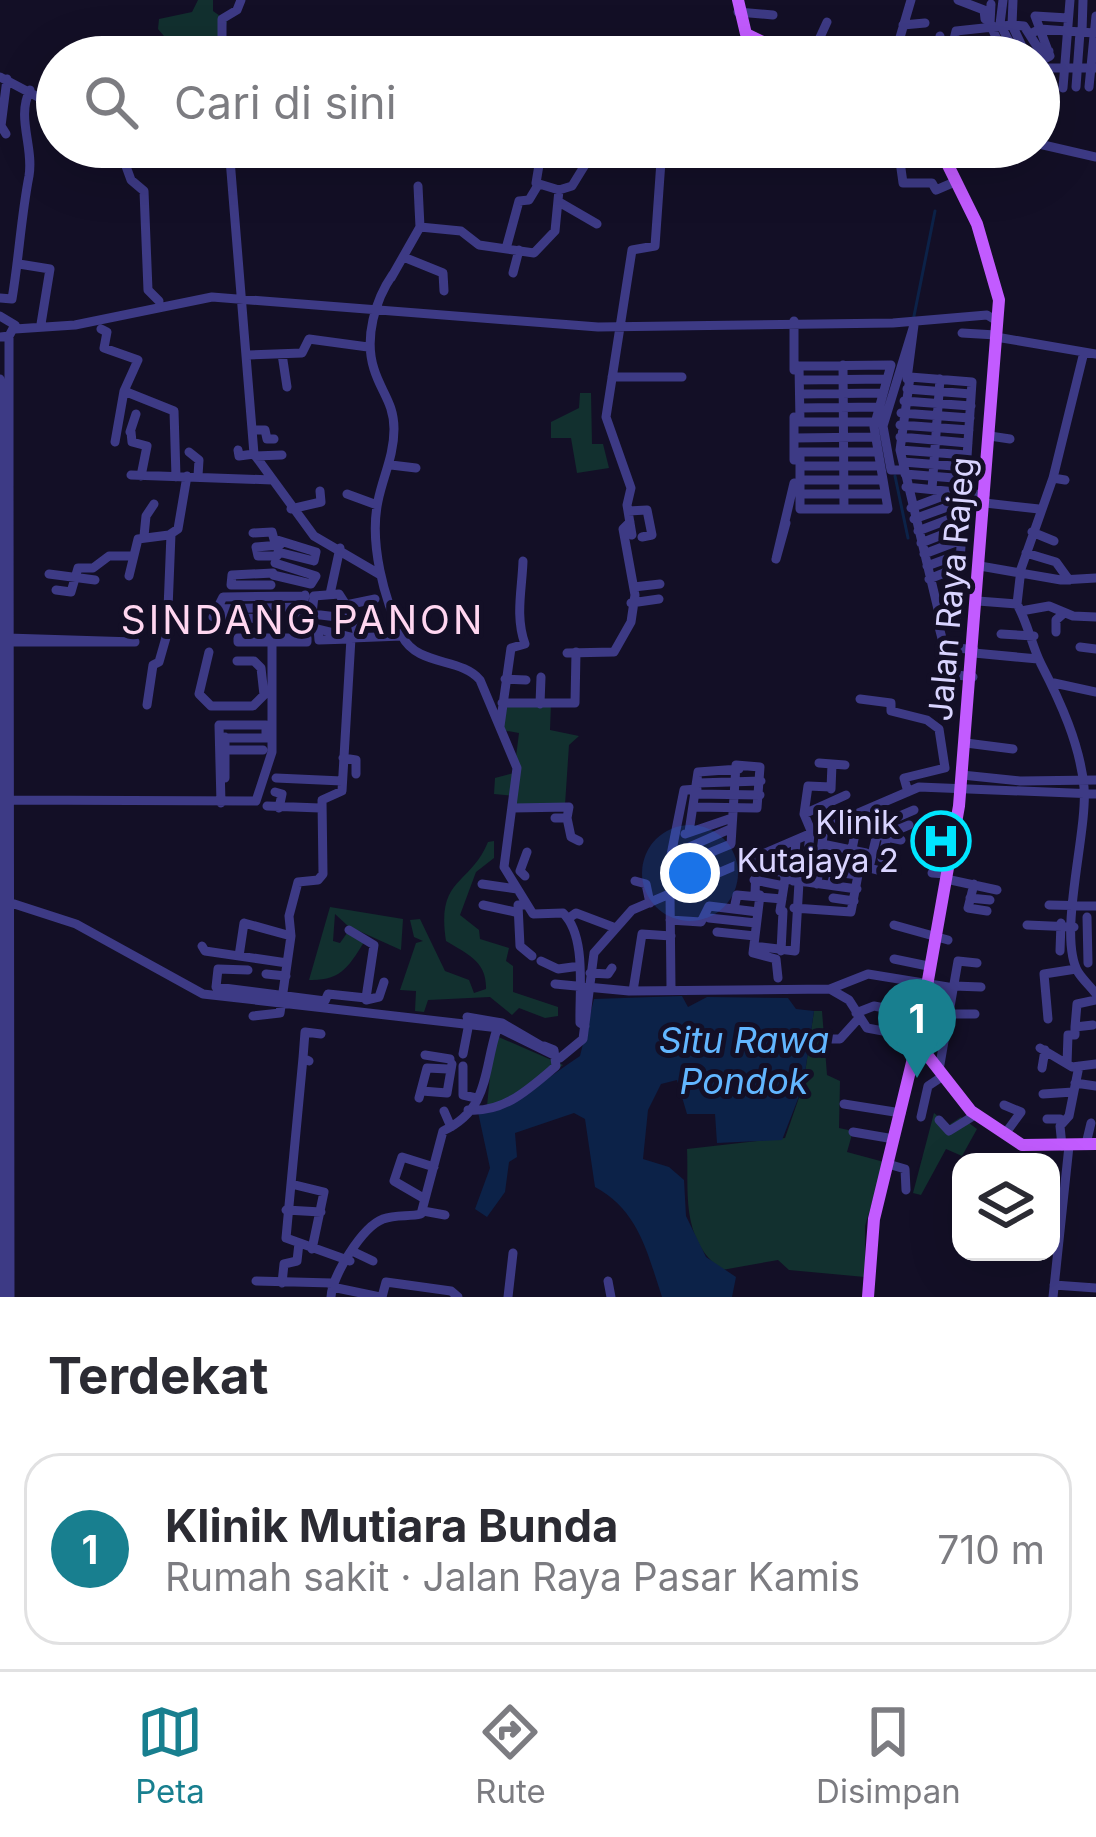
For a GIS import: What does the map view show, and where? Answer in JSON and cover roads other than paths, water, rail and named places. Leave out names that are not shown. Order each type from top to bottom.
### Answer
[{"type":"main road","points":[[738,6],[740,36]]},
{"type":"main road","name":"Jalan Raya Rajeg","points":[[868,1297],[871,1238],[916,1039],[962,781],[973,677],[995,321],[985,244],[950,168]]},
{"type":"main road","points":[[916,1039],[975,1115],[1025,1146],[1091,1144]]},
{"type":"street","points":[[223,36],[223,19],[237,10],[241,0]]},
{"type":"street","points":[[900,36],[911,0]]},
{"type":"street","points":[[958,0],[1035,31],[1072,28],[1094,33]]},
{"type":"street","points":[[1003,21],[1013,0]]},
{"type":"street","points":[[1070,0],[1076,87]]},
{"type":"street","points":[[1060,42],[1082,14],[1083,0]]},
{"type":"street","points":[[997,2],[1005,36]]},
{"type":"street","points":[[738,6],[773,15]]},
{"type":"street","points":[[1060,84],[1072,28],[1082,14]]},
{"type":"street","points":[[1036,36],[1035,16],[1055,17],[1072,28]]},
{"type":"street","points":[[1089,87],[1096,16]]},
{"type":"street","points":[[1055,17],[1055,30]]},
{"type":"street","points":[[953,36],[954,32],[1003,21]]},
{"type":"street","points":[[1003,21],[1013,36]]},
{"type":"street","points":[[821,36],[827,22]]},
{"type":"street","points":[[903,25],[925,22]]},
{"type":"street","points":[[1060,61],[1093,68]]},
{"type":"street","points":[[5,134],[1,126],[4,78],[36,94]]},
{"type":"street","points":[[0,298],[12,299],[19,264],[20,207],[29,174],[23,111],[30,90]]},
{"type":"street","points":[[1060,149],[1096,157]]},
{"type":"street","points":[[127,168],[131,180],[144,191],[148,290],[159,301]]},
{"type":"street","points":[[227,168],[255,455],[291,509],[320,541],[359,554],[380,574]]},
{"type":"street","points":[[513,273],[519,201],[529,200],[538,185],[540,168]]},
{"type":"street","points":[[420,227],[460,231],[477,244],[534,253],[554,234],[559,196],[583,168]]},
{"type":"street","points":[[502,703],[577,701],[572,653],[614,652],[631,622],[634,587],[623,529],[632,488],[606,417],[632,250],[655,245],[660,168]]},
{"type":"street","points":[[901,168],[903,183],[932,183],[936,190],[957,181]]},
{"type":"street","points":[[538,185],[597,224]]},
{"type":"street","points":[[418,186],[420,227],[410,238],[406,258],[392,275],[376,310],[368,347],[392,401],[391,465],[376,505],[380,574],[402,636],[423,656],[463,669],[479,680],[517,768],[504,867],[518,881],[536,916]]},
{"type":"street","points":[[471,255],[477,244]]},
{"type":"street","points":[[477,244],[482,262]]},
{"type":"street","points":[[406,258],[443,273],[444,291]]},
{"type":"street","points":[[19,264],[50,269],[43,311]]},
{"type":"street","points":[[8,334],[60,328],[179,300]]},
{"type":"street","points":[[136,310],[179,300],[619,327],[794,325],[987,315],[1090,353],[1057,460],[1059,479],[1039,509],[1026,553],[1019,608],[1054,683],[1088,787],[1074,917],[1076,966],[1092,990],[1077,1001],[1075,1035],[1068,1035],[1074,1087],[1069,1116],[1061,1124]]},
{"type":"street","points":[[0,316],[12,319],[8,334],[2,707],[6,1297]]},
{"type":"street","points":[[962,333],[995,321]]},
{"type":"street","points":[[778,559],[793,500],[794,325]]},
{"type":"street","points":[[911,326],[915,346],[897,409],[901,476],[944,645],[1038,657],[1052,652]]},
{"type":"street","points":[[107,332],[104,348],[138,360],[124,392],[125,430],[132,442],[147,445],[136,475],[272,480]]},
{"type":"street","points":[[248,355],[302,353],[309,339],[368,347]]},
{"type":"street","points":[[282,354],[287,387]]},
{"type":"street","points":[[844,365],[844,509]]},
{"type":"street","points":[[882,394],[891,365],[800,366],[800,422],[875,422],[897,409]]},
{"type":"street","points":[[611,377],[682,377]]},
{"type":"street","points":[[800,380],[887,379]]},
{"type":"street","points":[[0,380],[6,486],[1,523],[5,640]]},
{"type":"street","points":[[124,392],[174,411],[187,476],[184,510],[171,534],[167,634],[159,663],[153,664],[147,705]]},
{"type":"street","points":[[800,394],[882,394],[967,460]]},
{"type":"street","points":[[897,409],[901,476],[942,626],[956,621],[971,406]]},
{"type":"street","points":[[900,450],[935,439],[971,406]]},
{"type":"street","points":[[901,476],[971,406]]},
{"type":"street","points":[[901,476],[971,406]]},
{"type":"street","points":[[800,408],[897,409],[967,460]]},
{"type":"street","points":[[897,409],[935,439],[962,494]]},
{"type":"street","points":[[115,442],[136,414]]},
{"type":"street","points":[[875,422],[888,508],[800,509],[800,452],[877,452]]},
{"type":"street","points":[[252,430],[265,430],[267,439],[274,439]]},
{"type":"street","points":[[990,436],[1010,439]]},
{"type":"street","points":[[795,438],[874,437]]},
{"type":"street","points":[[614,441],[627,442]]},
{"type":"street","points":[[238,450],[238,455],[282,454]]},
{"type":"street","points":[[187,476],[198,457],[190,452]]},
{"type":"street","points":[[1057,460],[1073,464]]},
{"type":"street","points":[[391,465],[416,468]]},
{"type":"street","points":[[800,466],[879,466]]},
{"type":"street","points":[[800,480],[881,480]]},
{"type":"street","points":[[291,509],[321,502],[320,491]]},
{"type":"street","points":[[347,494],[376,505]]},
{"type":"street","points":[[800,494],[884,494]]},
{"type":"street","points":[[962,494],[1039,509]]},
{"type":"street","points":[[925,561],[962,494]]},
{"type":"street","points":[[129,576],[146,516],[154,504]]},
{"type":"street","points":[[647,510],[652,536],[637,536],[629,516],[647,510]]},
{"type":"street","points":[[925,561],[963,514]]},
{"type":"street","points":[[925,561],[962,527]]},
{"type":"street","points":[[253,532],[274,578],[304,619]]},
{"type":"street","points":[[1032,532],[1054,541]]},
{"type":"street","points":[[144,536],[171,534]]},
{"type":"street","points":[[925,561],[961,540]]},
{"type":"street","points":[[330,594],[340,548]]},
{"type":"street","points":[[258,551],[287,596],[311,579]]},
{"type":"street","points":[[1026,553],[1096,578]]},
{"type":"street","points":[[925,561],[960,554]]},
{"type":"street","points":[[56,590],[70,593],[76,569],[93,568],[108,556],[133,556]]},
{"type":"street","points":[[501,731],[511,648],[525,644],[518,614],[524,596],[524,561]]},
{"type":"street","points":[[925,561],[959,567]]},
{"type":"street","points":[[925,561],[958,580]]},
{"type":"street","points":[[925,561],[958,594]]},
{"type":"street","points":[[925,561],[957,608]]},
{"type":"street","points":[[980,566],[1022,569],[1041,581],[1070,572]]},
{"type":"street","points":[[49,574],[95,580]]},
{"type":"street","points":[[232,574],[311,579],[274,578],[231,585],[232,574]]},
{"type":"street","points":[[274,578],[303,607],[311,579]]},
{"type":"street","points":[[274,578],[217,620],[216,609],[223,597],[274,578]]},
{"type":"street","points":[[209,652],[199,694],[211,706],[253,706],[264,694],[263,663],[271,639],[274,578]]},
{"type":"street","points":[[634,587],[660,584]]},
{"type":"street","points":[[253,1016],[279,1014],[291,936],[289,916],[298,882],[318,880],[323,874],[320,808],[325,797],[341,793],[357,638],[354,620],[312,614],[314,594],[340,595],[346,605],[375,599]]},
{"type":"street","points":[[631,603],[659,599]]},
{"type":"street","points":[[978,601],[1019,608],[1049,606],[1064,613],[1096,616]]},
{"type":"street","points":[[1056,632],[1055,620],[1064,613]]},
{"type":"street","points":[[357,638],[368,622]]},
{"type":"street","points":[[1001,634],[1034,636]]},
{"type":"street","points":[[357,638],[402,636]]},
{"type":"street","points":[[5,640],[135,640]]},
{"type":"street","points":[[238,640],[290,640]]},
{"type":"street","points":[[1080,647],[1096,650]]},
{"type":"street","points":[[238,661],[263,663]]},
{"type":"street","points":[[5,802],[252,803],[263,793],[272,752],[263,663]]},
{"type":"street","points":[[953,664],[957,675],[973,677]]},
{"type":"street","points":[[540,704],[541,677]]},
{"type":"street","points":[[505,679],[526,680]]},
{"type":"street","points":[[1054,683],[1096,692]]},
{"type":"street","points":[[824,828],[891,802],[919,772],[944,769],[939,729],[914,715],[891,711],[891,703],[860,699]]},
{"type":"street","points":[[223,802],[224,738]]},
{"type":"street","points":[[224,738],[265,738],[224,738]]},
{"type":"street","points":[[966,742],[1012,749]]},
{"type":"street","points":[[343,758],[356,760],[356,774]]},
{"type":"street","points":[[671,855],[701,842],[725,823],[731,805],[736,764],[760,767],[757,808],[731,805],[694,807]]},
{"type":"street","points":[[817,768],[845,765]]},
{"type":"street","points":[[831,769],[831,801]]},
{"type":"street","points":[[713,871],[692,827],[700,771],[760,795]]},
{"type":"street","points":[[276,778],[342,782]]},
{"type":"street","points":[[725,823],[731,844],[669,870],[684,790],[761,781]]},
{"type":"street","points":[[906,788],[962,781],[1088,787]]},
{"type":"street","points":[[781,951],[795,951],[790,908],[806,882],[808,786],[831,788]]},
{"type":"street","points":[[275,792],[282,794],[279,808]]},
{"type":"street","points":[[553,1057],[576,1050],[585,1026],[580,1024],[584,989],[594,952],[644,890],[670,894],[713,871],[796,841],[831,801],[846,795]]},
{"type":"street","points":[[781,951],[782,924],[820,860],[875,842],[891,802]]},
{"type":"street","points":[[266,806],[320,808]]},
{"type":"street","points":[[513,808],[568,806],[561,818],[578,842]]},
{"type":"street","points":[[841,872],[914,810]]},
{"type":"street","points":[[865,813],[875,842]]},
{"type":"street","points":[[675,838],[692,827],[725,823]]},
{"type":"street","points":[[809,824],[875,842]]},
{"type":"street","points":[[796,841],[818,910]]},
{"type":"street","points":[[1081,844],[1096,844]]},
{"type":"street","points":[[780,848],[806,882],[833,898],[856,895]]},
{"type":"street","points":[[518,881],[527,852]]},
{"type":"street","points":[[778,978],[776,959],[755,955],[756,867],[856,895]]},
{"type":"street","points":[[482,884],[518,881],[538,868]]},
{"type":"street","points":[[717,932],[790,908],[851,912],[858,874],[833,873],[806,882]]},
{"type":"street","points":[[942,875],[997,890]]},
{"type":"street","points":[[974,884],[970,898],[988,906]]},
{"type":"street","points":[[670,894],[670,988]]},
{"type":"street","points":[[631,991],[642,934],[701,922],[709,906],[734,909],[736,895],[781,951]]},
{"type":"street","points":[[831,911],[833,898]]},
{"type":"street","points":[[3,901],[76,924],[205,989],[406,1020],[469,1023],[542,1048]]},
{"type":"street","points":[[483,905],[516,915],[563,913],[569,918],[584,989]]},
{"type":"street","points":[[527,905],[518,905],[516,915],[520,946],[558,969],[580,966]]},
{"type":"street","points":[[1048,1019],[1043,974],[1092,963],[1091,917],[1074,917],[1049,905]]},
{"type":"street","points":[[1028,925],[1061,923],[1096,906]]},
{"type":"street","points":[[569,918],[576,913],[613,928]]},
{"type":"street","points":[[709,918],[756,918],[782,924]]},
{"type":"street","points":[[756,918],[782,938]]},
{"type":"street","points":[[1060,951],[1061,923]]},
{"type":"street","points":[[237,953],[243,924],[291,936]]},
{"type":"street","points":[[894,925],[948,940]]},
{"type":"street","points":[[650,928],[670,928]]},
{"type":"street","points":[[349,930],[374,945],[365,1012]]},
{"type":"street","points":[[268,960],[272,931]]},
{"type":"street","points":[[202,946],[203,951],[287,963]]},
{"type":"street","points":[[894,959],[928,966]]},
{"type":"street","points":[[555,984],[631,991],[754,983],[830,989],[844,995],[870,1029],[927,1039],[938,1024],[958,960],[976,963]]},
{"type":"street","points":[[590,973],[608,974],[612,968]]},
{"type":"street","points":[[205,989],[218,969],[248,970]]},
{"type":"street","points":[[830,989],[866,974],[981,987]]},
{"type":"street","points":[[236,992],[286,976]]},
{"type":"street","points":[[309,1003],[326,1001],[328,994],[379,997],[384,982]]},
{"type":"street","points":[[265,984],[282,999]]},
{"type":"street","points":[[921,1117],[928,1086],[941,1073],[952,987]]},
{"type":"street","points":[[404,999],[406,1020]]},
{"type":"street","points":[[309,1003],[302,1030],[308,1054],[285,1236],[312,1249],[373,1261]]},
{"type":"street","points":[[832,1039],[840,1039],[858,1016],[874,1006],[900,1011]]},
{"type":"street","points":[[442,1010],[444,1015],[499,1022],[542,1048],[556,1066],[515,1102],[468,1110]]},
{"type":"street","points":[[951,1014],[975,1014]]},
{"type":"street","points":[[469,1023],[453,1065],[447,1093],[421,1094],[427,1067],[453,1065],[490,1068]]},
{"type":"street","points":[[1075,1027],[1093,1024]]},
{"type":"street","points":[[422,1211],[443,1131],[468,1110],[487,1084],[496,1029]]},
{"type":"street","points":[[302,1030],[321,1034]]},
{"type":"street","points":[[1042,1068],[1042,1049],[1073,1065],[1096,1064]]},
{"type":"street","points":[[425,1055],[453,1065]]},
{"type":"street","points":[[453,1065],[463,1095],[476,1098]]},
{"type":"street","points":[[1043,1094],[1096,1086]]},
{"type":"street","points":[[844,1104],[901,1113]]},
{"type":"street","points":[[1004,1105],[1021,1112],[1006,1134]]},
{"type":"street","points":[[444,1111],[451,1127]]},
{"type":"street","points":[[939,1120],[949,1131],[975,1115]]},
{"type":"street","points":[[1046,1119],[1059,1118],[1065,1146],[1056,1291],[1096,1288]]},
{"type":"street","points":[[1091,1123],[1091,1144]]},
{"type":"street","points":[[853,1132],[895,1138]]},
{"type":"street","points":[[425,1199],[394,1182],[402,1157],[434,1167]]},
{"type":"street","points":[[888,1164],[905,1169],[905,1190]]},
{"type":"street","points":[[291,1184],[323,1190],[312,1249]]},
{"type":"street","points":[[400,1215],[408,1189]]},
{"type":"street","points":[[286,1210],[321,1212]]},
{"type":"street","points":[[332,1289],[370,1226],[422,1211],[445,1214]]},
{"type":"street","points":[[871,1238],[888,1241]]},
{"type":"street","points":[[282,1282],[285,1262],[297,1261],[299,1243]]},
{"type":"street","points":[[508,1297],[512,1253]]},
{"type":"street","points":[[256,1281],[381,1297],[387,1269]]},
{"type":"street","points":[[608,1281],[612,1297]]},
{"type":"street","points":[[386,1282],[452,1291],[458,1297]]},
{"type":"water","name":"Situ Rawa Pondok","points":[[682,996],[688,1007],[707,997],[788,998],[796,1009],[814,1011],[803,1086],[782,1140],[717,1143],[715,1114],[687,1114],[677,1080],[661,1084],[648,1110],[643,1159],[669,1167],[684,1180],[686,1216],[706,1257],[736,1277],[732,1297],[662,1297],[632,1220],[595,1187],[585,1119],[574,1113],[515,1133],[517,1157],[509,1162],[505,1192],[487,1217],[475,1209],[490,1168],[478,1112],[519,1096],[580,1056],[594,999]]},
{"type":"waterway","points":[[913,321],[935,211]]},
{"type":"waterway","points":[[895,476],[908,538]]},
{"type":"place","name":"Klinik Kutajaya 2","points":[[941,841]]},
{"type":"place","name":"Klinik Mutiara Bunda","points":[[917,1078]]},
{"type":"district","name":"SINDANG PANON","points":[[303,619]]}]
